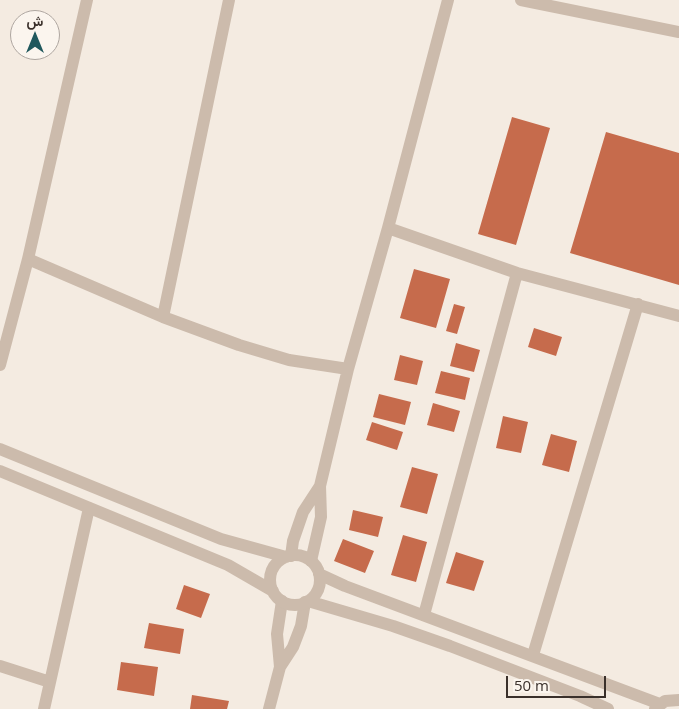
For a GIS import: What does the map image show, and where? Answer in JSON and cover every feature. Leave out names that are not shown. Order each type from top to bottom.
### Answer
[{"type":"street","points":[[0,365],[28,259],[88,0]]},
{"type":"street","points":[[163,316],[228,0]]},
{"type":"street","points":[[311,561],[321,516],[320,486],[348,369],[388,228],[448,0]]},
{"type":"street","points":[[522,0],[679,32]]},
{"type":"street","points":[[388,228],[517,273],[679,316]]},
{"type":"street","points":[[28,259],[163,316],[239,345],[289,360],[348,369]]},
{"type":"street","points":[[424,615],[517,273]]},
{"type":"street","points":[[533,655],[638,304]]},
{"type":"street","points":[[0,449],[221,540],[288,556],[298,556],[311,561],[319,574],[345,586],[533,655],[658,706],[678,699]]},
{"type":"street","points":[[0,471],[228,565],[273,591],[282,601],[294,605],[306,602],[384,623],[450,646],[580,696],[608,709]]},
{"type":"street","points":[[273,591],[270,578],[272,571],[280,561],[288,556],[303,512],[320,486]]},
{"type":"street","points":[[44,709],[89,508]]},
{"type":"street","points":[[269,709],[280,667],[298,637],[306,602],[318,589],[319,574]]},
{"type":"street","points":[[280,667],[277,634],[282,601]]},
{"type":"street","points":[[0,666],[50,682]]},
{"type":"building","points":[[512,117],[550,128],[516,245],[478,234]]},
{"type":"building","points":[[606,132],[679,153],[679,285],[570,253]]},
{"type":"building","points":[[414,269],[450,279],[436,328],[400,318]]},
{"type":"building","points":[[454,304],[465,307],[457,334],[446,331]]},
{"type":"building","points":[[534,328],[562,337],[556,356],[528,347]]},
{"type":"building","points":[[456,343],[480,350],[474,372],[450,366]]},
{"type":"building","points":[[400,355],[423,361],[417,385],[394,380]]},
{"type":"building","points":[[441,371],[470,378],[465,400],[435,393]]},
{"type":"building","points":[[379,394],[411,402],[405,425],[373,417]]},
{"type":"building","points":[[433,403],[460,411],[454,432],[427,425]]},
{"type":"building","points":[[503,416],[528,422],[521,453],[496,448]]},
{"type":"building","points":[[372,422],[403,432],[397,450],[366,440]]},
{"type":"building","points":[[551,434],[577,441],[569,472],[542,465]]},
{"type":"building","points":[[412,467],[438,474],[427,514],[400,507]]},
{"type":"building","points":[[353,510],[383,517],[378,537],[349,530]]},
{"type":"building","points":[[403,535],[427,542],[416,582],[391,575]]},
{"type":"building","points":[[343,539],[374,551],[365,573],[334,561]]},
{"type":"building","points":[[456,552],[484,561],[474,591],[446,583]]},
{"type":"building","points":[[184,585],[210,594],[201,618],[176,609]]},
{"type":"building","points":[[149,623],[184,629],[180,654],[144,648]]},
{"type":"building","points":[[121,662],[158,667],[154,696],[117,690]]},
{"type":"building","points":[[192,695],[229,701],[227,709],[190,709]]}]
